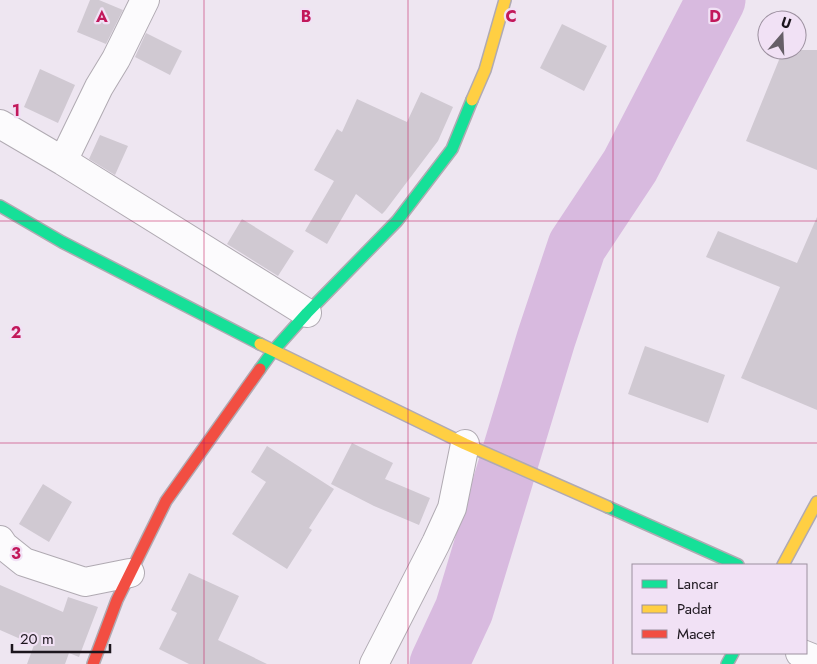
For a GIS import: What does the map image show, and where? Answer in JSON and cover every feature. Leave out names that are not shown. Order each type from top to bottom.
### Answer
[{"type":"street","points":[[63,161],[99,87],[116,59],[145,0]]},
{"type":"street","points":[[93,664],[117,600],[166,501],[273,351],[307,313],[397,222],[452,149],[485,70],[505,0]]},
{"type":"street","points":[[0,124],[63,161],[307,313]]},
{"type":"street","points":[[0,206],[62,242],[273,351],[471,447],[736,564]]},
{"type":"street","points":[[374,664],[452,508],[471,447]]},
{"type":"street","points":[[784,564],[817,502]]},
{"type":"street","points":[[0,540],[4,546],[24,562],[85,582],[130,572]]},
{"type":"street","points":[[802,654],[817,660]]},
{"type":"building","points":[[90,0],[99,0],[123,10],[106,44],[77,32]]},
{"type":"building","points":[[562,24],[607,46],[584,91],[540,68]]},
{"type":"building","points":[[146,33],[182,51],[170,75],[135,57]]},
{"type":"building","points":[[807,50],[817,50],[817,170],[746,141],[779,60],[807,60]]},
{"type":"building","points":[[40,69],[75,85],[58,123],[24,107]]},
{"type":"building","points":[[421,92],[453,107],[438,141],[385,211],[382,214],[356,194],[327,244],[305,231],[334,181],[314,170],[337,129],[342,132],[357,99],[407,122]]},
{"type":"building","points":[[100,135],[128,146],[115,175],[89,159]]},
{"type":"building","points":[[817,217],[817,410],[741,378],[780,287],[706,257],[718,231],[797,263]]},
{"type":"building","points":[[242,219],[294,251],[278,276],[227,244]]},
{"type":"building","points":[[645,346],[725,375],[708,423],[628,394]]},
{"type":"building","points":[[352,443],[393,463],[385,479],[430,498],[419,525],[374,506],[331,484]]},
{"type":"building","points":[[267,446],[334,489],[309,528],[312,530],[287,569],[232,534],[266,482],[251,472]]},
{"type":"building","points":[[43,484],[72,502],[49,542],[19,524]]},
{"type":"building","points":[[189,573],[239,596],[218,640],[267,664],[189,664],[159,649],[177,613],[171,610]]},
{"type":"building","points":[[0,585],[63,612],[68,597],[98,607],[79,657],[69,653],[65,664],[27,664],[34,645],[0,630]]},
{"type":"waterway","points":[[439,664],[464,610],[546,339],[577,246],[630,166],[716,0]]},
{"type":"traffic: fast","points":[[260,369],[273,351],[307,313],[397,221],[452,149],[472,100]]},
{"type":"traffic: fast","points":[[0,206],[62,242],[260,344]]},
{"type":"traffic: fast","points":[[608,507],[736,564]]},
{"type":"traffic: fast","points":[[727,664],[732,654]]},
{"type":"traffic: slow","points":[[472,100],[485,70],[505,0]]},
{"type":"traffic: slow","points":[[260,344],[465,444],[608,507]]},
{"type":"traffic: slow","points":[[784,564],[817,502]]},
{"type":"traffic: jam","points":[[93,664],[117,600],[166,501],[260,369]]}]
